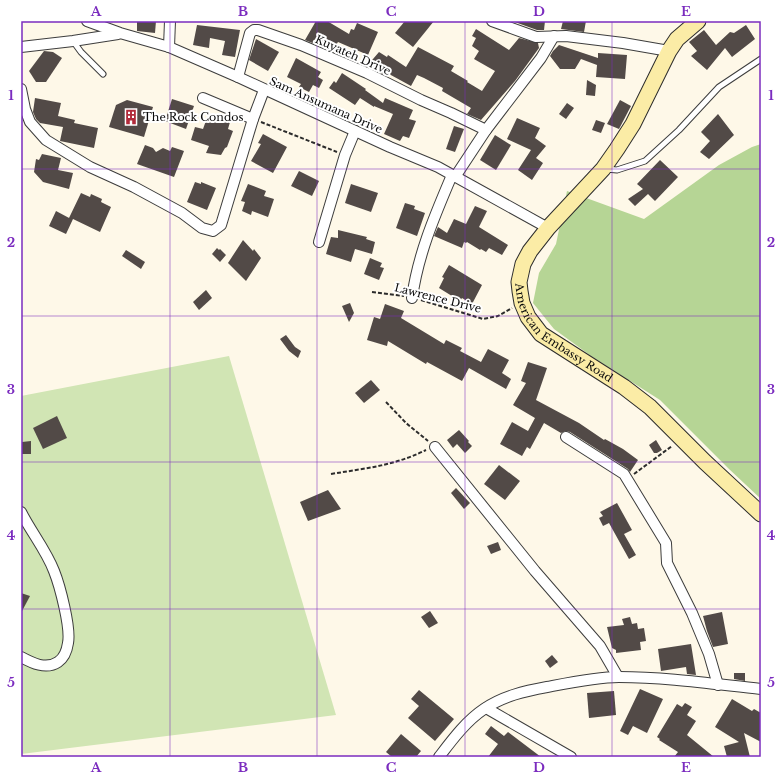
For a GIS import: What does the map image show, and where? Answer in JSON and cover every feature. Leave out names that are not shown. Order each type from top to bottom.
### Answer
[{"type":"street","name":"Sam Ansumana Drive","points":[[87,21],[120,33],[169,47],[238,77],[355,131],[438,167],[548,228]]},
{"type":"street","points":[[169,47],[170,21]]},
{"type":"street","points":[[492,21],[529,35],[623,43],[669,51]]},
{"type":"street","name":"American Embassy Road","points":[[698,21],[677,39],[669,51],[633,124],[617,150],[602,169],[548,228],[530,251],[523,264],[519,282],[522,303],[528,317],[541,334],[638,397],[683,438],[710,467],[761,514]]},
{"type":"street","name":"Kuyateh Drive","points":[[238,77],[250,33],[254,30],[258,30],[301,45],[367,73],[486,130]]},
{"type":"street","points":[[21,47],[73,41],[120,33]]},
{"type":"street","points":[[412,298],[415,278],[430,226],[453,176],[541,58],[554,36]]},
{"type":"street","points":[[21,89],[25,109],[30,122],[46,140],[90,167],[134,187],[182,213],[202,228],[209,230],[215,230],[221,225],[253,119],[264,90]]},
{"type":"street","points":[[203,98],[253,119]]},
{"type":"street","points":[[318,242],[345,155],[355,131]]},
{"type":"street","points":[[566,437],[624,474],[666,543],[667,563],[692,613],[709,654],[718,685]]},
{"type":"street","points":[[435,447],[535,571],[600,646],[618,677]]},
{"type":"street","points":[[21,512],[54,571],[65,615],[68,636],[68,644],[64,655],[56,663],[39,666],[21,657]]},
{"type":"street","points":[[438,757],[473,718],[486,708],[508,696],[534,689],[565,683],[618,677],[668,679],[761,689]]},
{"type":"street","points":[[486,708],[571,757]]},
{"type":"lane","points":[[73,41],[81,52],[103,74]]},
{"type":"lane","points":[[602,169],[617,170],[646,161],[679,130],[719,87],[761,59]]},
{"type":"path","points":[[253,119],[345,155]]},
{"type":"path","name":"Lawrence Drive","points":[[372,292],[412,298],[483,319],[498,316],[522,303]]},
{"type":"path","points":[[331,474],[392,464],[435,447],[406,423],[386,402]]},
{"type":"path","points":[[627,479],[683,438]]},
{"type":"green space","points":[[761,144],[761,499],[660,400],[591,356],[554,329],[533,303],[539,273],[556,244],[567,191],[644,219],[719,165],[752,147]]},
{"type":"green space","points":[[229,356],[336,715],[21,754],[21,396]]},
{"type":"building","points":[[137,21],[156,21],[155,33],[137,31]]},
{"type":"building","points":[[316,21],[327,21],[349,34],[351,29],[354,30],[357,23],[378,32],[368,55],[338,42],[332,51],[305,40]]},
{"type":"building","points":[[405,21],[434,21],[413,47],[395,33]]},
{"type":"building","points":[[512,21],[545,21],[544,30],[537,30]]},
{"type":"building","points":[[563,21],[586,21],[584,32],[561,29]]},
{"type":"building","points":[[197,25],[240,30],[235,57],[222,55],[225,41],[210,38],[209,48],[193,45]]},
{"type":"building","points":[[746,25],[755,39],[732,57],[725,48],[707,70],[691,56],[697,51],[689,42],[704,30],[716,45],[730,32],[734,33]]},
{"type":"building","points":[[476,29],[509,50],[519,38],[538,43],[539,48],[515,81],[481,120],[467,114],[471,108],[442,91],[443,88],[424,78],[417,75],[411,86],[389,74],[387,76],[367,66],[379,52],[387,57],[388,55],[406,67],[418,47],[454,66],[451,71],[482,91],[495,71],[474,59],[479,51],[472,46],[476,38],[472,36]]},
{"type":"building","points":[[256,39],[279,52],[268,71],[249,60]]},
{"type":"building","points":[[559,45],[598,58],[598,53],[627,55],[625,79],[596,77],[597,65],[581,59],[575,69],[560,69],[550,56]]},
{"type":"building","points":[[44,51],[53,52],[62,58],[46,82],[36,82],[29,71]]},
{"type":"building","points":[[296,58],[321,72],[318,77],[323,80],[319,88],[313,85],[309,92],[299,87],[301,84],[287,77]]},
{"type":"building","points":[[342,73],[366,89],[365,90],[383,103],[385,98],[413,110],[409,119],[416,121],[409,138],[403,136],[400,141],[384,134],[393,114],[374,107],[360,98],[355,105],[329,88],[334,81],[336,83]]},
{"type":"building","points":[[587,80],[596,85],[595,96],[586,95]]},
{"type":"building","points":[[35,98],[61,103],[58,116],[75,120],[74,123],[98,128],[94,148],[60,141],[63,127],[40,123],[36,119],[33,112]]},
{"type":"building","points":[[172,99],[194,106],[186,129],[165,121]]},
{"type":"building","name":"The Rock Condos","points":[[127,100],[153,107],[144,137],[109,127],[116,105]]},
{"type":"building","points":[[620,100],[631,106],[619,129],[607,124]]},
{"type":"building","points":[[567,103],[574,108],[566,119],[559,114]]},
{"type":"building","points":[[718,114],[734,135],[709,159],[700,152],[710,141],[701,132]]},
{"type":"building","points":[[208,115],[230,122],[228,129],[233,131],[227,147],[221,155],[206,153],[209,146],[191,140],[195,127],[203,129]]},
{"type":"building","points":[[517,118],[540,128],[535,138],[546,146],[536,158],[543,163],[532,180],[518,170],[531,150],[507,139]]},
{"type":"building","points":[[596,120],[605,123],[601,133],[592,130]]},
{"type":"building","points":[[454,126],[464,129],[455,152],[446,149]]},
{"type":"building","points":[[263,134],[287,147],[273,173],[251,161],[261,144],[258,143]]},
{"type":"building","points":[[495,135],[511,145],[496,170],[480,160]]},
{"type":"building","points":[[145,145],[153,148],[156,152],[163,148],[170,151],[172,147],[184,151],[174,177],[137,164]]},
{"type":"building","points":[[42,154],[61,158],[58,170],[73,173],[69,189],[43,182],[34,172],[36,159],[39,160]]},
{"type":"building","points":[[660,160],[678,177],[655,201],[648,194],[635,206],[628,199],[643,189],[637,184]]},
{"type":"building","points":[[299,171],[319,181],[312,196],[291,186]]},
{"type":"building","points":[[195,182],[201,184],[201,182],[216,188],[207,210],[187,202]]},
{"type":"building","points":[[248,184],[266,191],[264,196],[274,199],[268,217],[252,211],[251,215],[242,211],[245,202],[241,201]]},
{"type":"building","points":[[351,184],[378,193],[371,212],[345,203]]},
{"type":"building","points":[[81,193],[90,197],[91,194],[102,199],[101,202],[111,207],[100,232],[73,219],[66,234],[49,226],[56,211],[69,218]]},
{"type":"building","points":[[405,203],[415,206],[414,209],[425,213],[417,236],[396,228]]},
{"type":"building","points":[[475,206],[487,211],[479,227],[508,245],[502,255],[489,248],[486,252],[481,249],[480,250],[467,242],[464,242],[462,248],[434,236],[438,227],[447,233],[454,219],[466,224]]},
{"type":"building","points":[[338,230],[367,237],[366,239],[375,242],[372,254],[355,249],[351,262],[326,254],[331,237],[338,238]]},
{"type":"building","points":[[243,240],[253,251],[254,249],[261,258],[246,281],[228,263]]},
{"type":"building","points":[[217,248],[226,255],[220,262],[212,254]]},
{"type":"building","points":[[126,250],[145,262],[141,269],[122,256]]},
{"type":"building","points":[[370,258],[382,263],[380,267],[384,268],[379,280],[364,274]]},
{"type":"building","points":[[449,265],[482,285],[472,304],[462,298],[460,301],[439,288],[444,278],[442,277]]},
{"type":"building","points":[[206,290],[212,298],[199,310],[193,302]]},
{"type":"building","points":[[350,303],[354,313],[349,322],[342,306]]},
{"type":"building","points":[[385,304],[404,311],[401,318],[444,344],[446,340],[462,348],[460,351],[481,362],[488,349],[509,360],[502,373],[511,379],[506,389],[469,368],[462,381],[427,362],[426,364],[388,341],[387,346],[367,340],[374,317],[380,319]]},
{"type":"building","points":[[286,335],[295,347],[301,351],[298,358],[289,351],[280,339]]},
{"type":"building","points":[[528,362],[547,368],[536,400],[579,423],[604,440],[605,439],[623,449],[638,460],[630,472],[628,469],[570,432],[566,431],[561,433],[544,423],[530,449],[527,447],[522,456],[500,444],[512,422],[528,431],[535,418],[513,405],[526,383],[521,381]]},
{"type":"building","points":[[371,380],[380,390],[364,403],[355,393]]},
{"type":"building","points":[[57,416],[67,438],[43,449],[33,428]]},
{"type":"building","points":[[459,430],[472,446],[465,453],[457,444],[453,448],[447,440]]},
{"type":"building","points":[[656,440],[662,450],[654,453],[649,445]]},
{"type":"building","points":[[31,441],[31,454],[22,454],[22,442]]},
{"type":"building","points":[[499,465],[520,481],[505,500],[484,484]]},
{"type":"building","points":[[456,488],[470,503],[464,509],[451,493]]},
{"type":"building","points":[[328,490],[341,509],[308,521],[300,502]]},
{"type":"building","points":[[617,503],[632,530],[624,534],[636,555],[629,559],[609,523],[603,526],[599,518],[603,516],[600,512]]},
{"type":"building","points":[[498,542],[501,550],[491,554],[487,546]]},
{"type":"building","points":[[21,593],[30,596],[21,613]]},
{"type":"building","points":[[430,611],[438,623],[429,628],[421,617]]},
{"type":"building","points":[[722,612],[728,644],[713,647],[703,616]]},
{"type":"building","points":[[630,617],[632,624],[637,623],[638,629],[644,628],[646,641],[640,642],[641,650],[616,653],[616,650],[612,648],[607,627],[624,625],[622,619]]},
{"type":"building","points":[[691,644],[696,675],[687,674],[686,667],[661,671],[658,649]]},
{"type":"building","points":[[552,655],[558,662],[550,668],[545,661]]},
{"type":"building","points":[[734,673],[745,673],[745,681],[734,679]]},
{"type":"building","points":[[640,689],[663,699],[647,733],[633,726],[628,735],[620,731]]},
{"type":"building","points":[[419,690],[454,719],[435,741],[408,718],[419,706],[411,699]]},
{"type":"building","points":[[614,691],[616,715],[589,718],[587,693]]},
{"type":"building","points":[[732,699],[752,711],[754,709],[761,713],[761,742],[744,733],[750,757],[727,757],[724,746],[739,742],[715,727]]},
{"type":"building","points":[[685,703],[692,707],[687,715],[696,721],[687,735],[714,757],[674,757],[678,752],[659,740],[660,739],[657,737],[677,704],[682,707]]},
{"type":"building","points":[[491,726],[504,736],[508,732],[541,757],[488,757],[498,744],[485,734]]},
{"type":"building","points":[[401,734],[421,751],[416,757],[392,757],[386,752]]},
{"type":"place","name":"The Rock Condos","points":[[131,117]]}]
